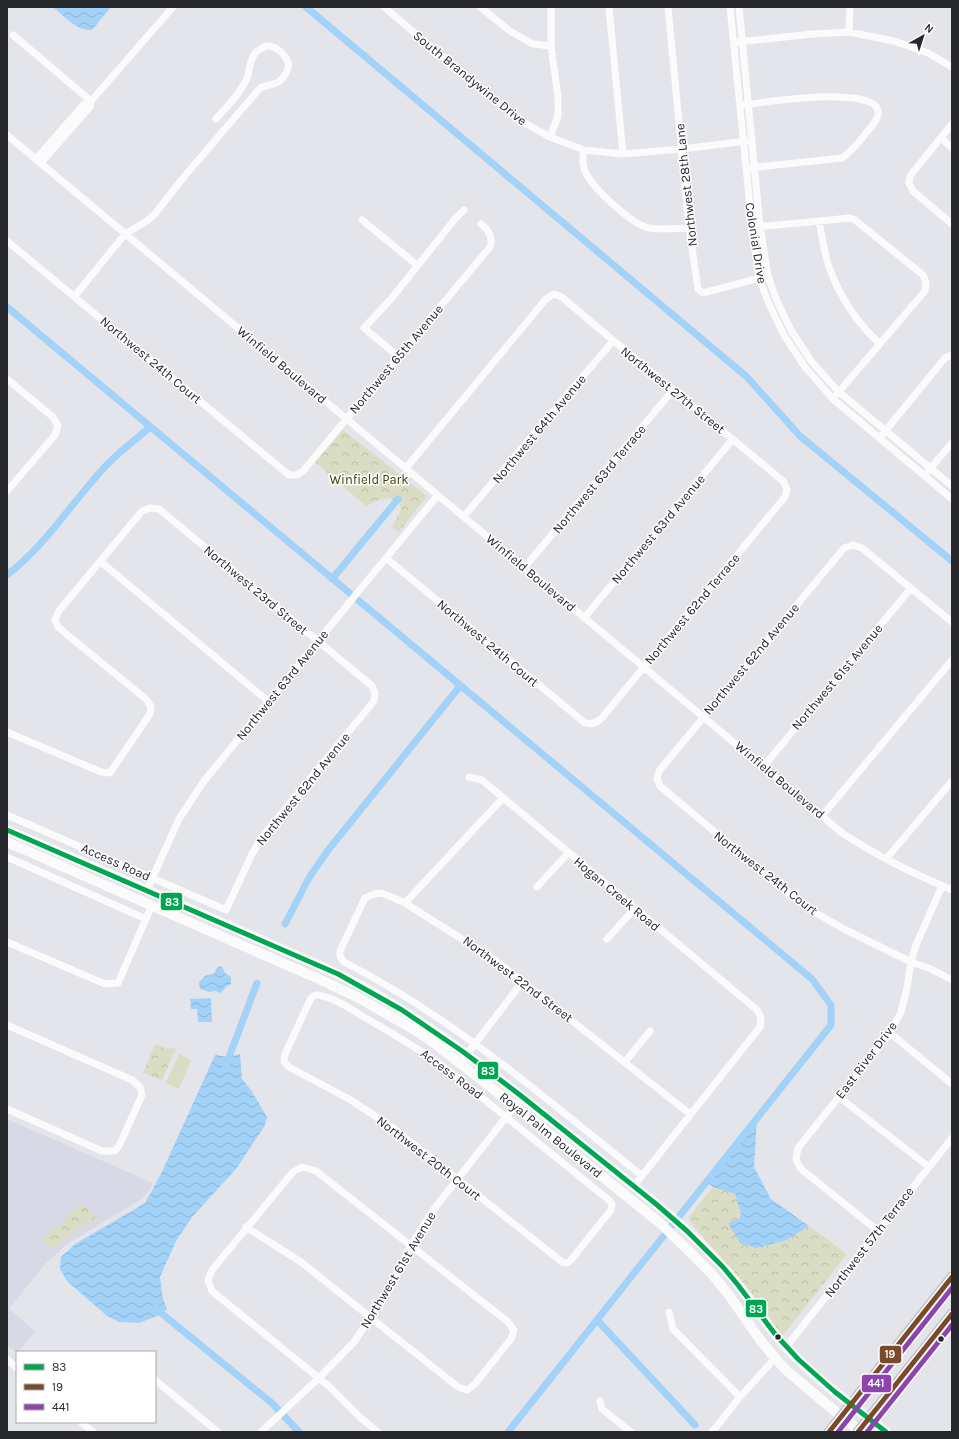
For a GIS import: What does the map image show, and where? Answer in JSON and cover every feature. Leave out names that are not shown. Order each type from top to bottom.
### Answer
[{"type":"main road","name":"Royal Palm Boulevard","points":[[7,830],[338,974],[364,987],[413,1017],[467,1054],[683,1227],[711,1254],[739,1286],[768,1326],[786,1347],[802,1363],[851,1405],[886,1432]]},
{"type":"main road","name":"Royal Palm Boulevard","points":[[7,842],[258,951],[359,998],[418,1032],[515,1106],[660,1223],[711,1273],[729,1295],[774,1358],[860,1431]]},
{"type":"main road","points":[[125,893],[137,893],[147,890]]},
{"type":"main road","points":[[152,905],[156,902],[170,900]]},
{"type":"main road","points":[[829,1432],[952,1277]]},
{"type":"main road","points":[[860,1431],[952,1314]]},
{"type":"street","points":[[38,161],[84,104],[91,101],[173,7]]},
{"type":"street","name":"South Brandywine Drive","points":[[384,7],[521,121],[550,137],[584,150],[623,154],[751,141]]},
{"type":"street","points":[[480,7],[510,31],[533,44],[551,46]]},
{"type":"street","points":[[550,137],[558,116],[558,97],[551,46],[551,7]]},
{"type":"street","points":[[609,7],[623,154]]},
{"type":"street","name":"Northwest 28th Lane","points":[[668,7],[689,228],[698,290],[703,293],[768,276]]},
{"type":"street","name":"Colonial Drive","points":[[730,7],[752,227],[759,278],[769,304],[784,335],[805,367],[833,399],[952,499]]},
{"type":"street","name":"Colonial Drive","points":[[739,7],[741,42],[760,226],[768,276],[777,301],[791,330],[811,362],[839,392],[884,431],[952,486]]},
{"type":"street","points":[[849,32],[850,7]]},
{"type":"street","points":[[733,42],[849,32],[894,41],[928,53],[952,67]]},
{"type":"street","points":[[13,35],[91,101]]},
{"type":"street","points":[[74,297],[124,234],[147,221],[154,215],[183,178],[260,88],[277,83],[281,80],[286,74],[288,61],[281,52],[269,46],[256,52],[249,66],[248,77],[216,119]]},
{"type":"street","points":[[740,105],[812,98],[846,97],[868,100],[875,104],[879,111],[878,120],[849,153],[842,158],[745,168]]},
{"type":"street","points":[[952,124],[910,176],[909,183],[913,191],[952,224]]},
{"type":"street","name":"Winfield Boulevard","points":[[7,135],[464,516],[524,568],[764,766],[842,833],[886,859],[952,890]]},
{"type":"street","points":[[941,138],[952,148]]},
{"type":"street","points":[[584,150],[584,168],[590,182],[600,193],[636,222],[646,228],[689,228]]},
{"type":"street","points":[[398,356],[364,328],[391,299],[417,265],[464,210]]},
{"type":"street","points":[[752,227],[850,218],[855,220],[923,275],[926,283],[925,291],[833,399]]},
{"type":"street","points":[[362,220],[417,265]]},
{"type":"street","points":[[819,221],[828,266],[849,309],[865,330],[880,344]]},
{"type":"street","name":"Northwest 65th Avenue","points":[[296,475],[303,471],[490,247],[492,242],[490,235],[481,224]]},
{"type":"street","name":"Northwest 24th Court","points":[[7,241],[289,475],[296,475]]},
{"type":"street","name":"Northwest 27th Street","points":[[406,468],[546,299],[554,294],[562,297],[784,482],[787,490]]},
{"type":"street","name":"Northwest 64th Avenue","points":[[464,516],[613,341]]},
{"type":"street","points":[[879,438],[945,358],[952,355]]},
{"type":"street","points":[[7,379],[53,417],[58,426],[55,435],[9,486]]},
{"type":"street","name":"Northwest 63rd Terrace","points":[[524,568],[673,390]]},
{"type":"street","name":"Northwest 63rd Avenue","points":[[584,618],[732,439]]},
{"type":"street","points":[[924,476],[952,443]]},
{"type":"street","name":"Northwest 62nd Terrace","points":[[592,724],[600,720],[785,497],[787,490]]},
{"type":"street","name":"Northwest 63rd Avenue","points":[[147,890],[167,843],[192,798],[223,757],[438,495]]},
{"type":"street","name":"Northwest 23rd Street","points":[[101,562],[142,511],[150,508],[159,509],[372,686],[375,693]]},
{"type":"street","name":"Northwest 62nd Avenue","points":[[657,779],[659,770],[844,548],[853,545],[862,548],[911,588]]},
{"type":"street","name":"Northwest 24th Court","points":[[386,558],[585,723],[592,724]]},
{"type":"street","points":[[7,732],[101,772],[110,773],[150,714],[151,707],[147,700],[58,627],[55,620],[58,612],[101,562],[269,702]]},
{"type":"street","points":[[911,588],[952,622]]},
{"type":"street","name":"Northwest 61st Avenue","points":[[764,766],[911,588]]},
{"type":"street","points":[[822,816],[952,660]]},
{"type":"street","name":"Northwest 62nd Avenue","points":[[226,910],[252,854],[262,837],[374,701],[375,693]]},
{"type":"street","name":"Hogan Creek Road","points":[[469,777],[482,780],[757,1010],[761,1018],[760,1027],[690,1114]]},
{"type":"street","name":"Northwest 24th Court","points":[[657,779],[660,786],[790,895],[816,913],[844,929],[911,962],[931,969],[952,980]]},
{"type":"street","points":[[886,859],[952,781]]},
{"type":"street","points":[[405,903],[503,798]]},
{"type":"street","name":"Access Road","points":[[7,815],[226,910]]},
{"type":"street","points":[[537,887],[568,853]]},
{"type":"street","points":[[7,857],[146,919]]},
{"type":"street","name":"East River Drive","points":[[878,1231],[800,1168],[796,1159],[798,1148],[890,1032],[901,1012],[916,945],[942,886]]},
{"type":"street","name":"Northwest 22nd Street","points":[[475,1043],[411,1000],[366,973],[344,962],[340,956],[340,951],[366,898],[374,894],[382,893],[405,903],[484,952],[523,981],[690,1114]]},
{"type":"street","points":[[7,942],[105,984],[118,983],[152,905]]},
{"type":"street","points":[[607,939],[634,908]]},
{"type":"street","points":[[460,1063],[523,981]]},
{"type":"street","name":"Access Road","points":[[311,998],[315,995],[322,995],[348,1008],[422,1051],[506,1116],[610,1201],[612,1205],[611,1210]]},
{"type":"street","name":"Northwest 20th Court","points":[[311,998],[285,1054],[284,1062],[289,1067],[349,1099],[392,1128],[562,1262],[567,1263],[571,1260],[611,1210]]},
{"type":"street","points":[[7,1025],[132,1080],[140,1087],[142,1095],[120,1144],[115,1151],[102,1151],[7,1109]]},
{"type":"street","points":[[625,1062],[650,1031]]},
{"type":"street","points":[[890,1032],[952,1084]]},
{"type":"street","points":[[475,1043],[642,1176]]},
{"type":"street","points":[[838,1096],[929,1167]]},
{"type":"street","name":"Northwest 61st Avenue","points":[[261,1432],[319,1378],[354,1342],[393,1283],[411,1245],[434,1209],[522,1097]]},
{"type":"street","points":[[633,1187],[690,1114]]},
{"type":"street","name":"Northwest 57th Terrace","points":[[786,1347],[952,1138]]},
{"type":"street","points":[[246,1227],[301,1262],[458,1387],[467,1390],[475,1384],[511,1339],[514,1330],[508,1322],[316,1172],[302,1167],[293,1172],[246,1227],[212,1270],[208,1280],[212,1291],[331,1388],[362,1420],[378,1432]]},
{"type":"street","points":[[669,1312],[673,1329],[740,1396]]},
{"type":"street","points":[[712,1432],[740,1396],[774,1358]]},
{"type":"street","points":[[7,1359],[16,1367]]},
{"type":"street","points":[[156,1381],[218,1432]]},
{"type":"street","points":[[600,1400],[602,1409],[630,1432]]},
{"type":"street","points":[[80,1432],[85,1423],[93,1432]]},
{"type":"shaded area","points":[[7,1119],[153,1183],[149,1191],[140,1200],[66,1245],[45,1264],[9,1309],[35,1331],[19,1351],[16,1352],[7,1345]]},
{"type":"green space","name":"Winfield Park","points":[[343,430],[427,496],[399,532],[392,527],[401,510],[400,505],[391,498],[379,500],[366,506],[315,462]]},
{"type":"green space","points":[[155,1044],[167,1049],[176,1048],[162,1080],[143,1073]]},
{"type":"green space","points":[[179,1054],[191,1060],[179,1089],[166,1083]]},
{"type":"green space","points":[[713,1187],[735,1194],[741,1214],[740,1218],[729,1223],[740,1243],[758,1248],[787,1240],[809,1226],[847,1254],[781,1338],[688,1218]]},
{"type":"green space","points":[[81,1204],[97,1217],[77,1229],[53,1249],[42,1240],[53,1227],[58,1227],[74,1208],[77,1210]]},
{"type":"water","points":[[53,7],[111,7],[92,30],[86,30],[76,26]]},
{"type":"water","points":[[219,966],[222,967],[225,973],[231,977],[231,984],[221,993],[215,991],[209,992],[200,989],[199,982],[205,976],[215,973]]},
{"type":"water","points":[[211,998],[212,1022],[198,1022],[197,1009],[191,1009],[190,999]]},
{"type":"water","points":[[240,1054],[242,1079],[251,1090],[267,1117],[265,1125],[236,1169],[193,1216],[176,1241],[160,1277],[163,1299],[167,1309],[162,1314],[139,1323],[119,1322],[107,1316],[67,1281],[60,1269],[61,1257],[75,1244],[145,1203],[161,1174],[215,1055],[229,1057]]},
{"type":"water","points":[[757,1118],[754,1167],[771,1199],[809,1226],[787,1240],[757,1248],[740,1243],[728,1223],[740,1218],[741,1214],[735,1194],[713,1187],[706,1182]]},
{"type":"waterway","points":[[306,7],[747,377],[800,436],[952,561]]},
{"type":"waterway","points":[[7,307],[812,979],[831,1005],[831,1025],[508,1432]]},
{"type":"waterway","points":[[7,575],[21,564],[45,538],[107,464],[150,427]]},
{"type":"waterway","points":[[332,579],[398,499]]},
{"type":"waterway","points":[[285,924],[310,876],[329,849],[460,686]]},
{"type":"waterway","points":[[226,1065],[257,983]]},
{"type":"waterway","points":[[155,1308],[273,1404],[299,1432]]},
{"type":"waterway","points":[[597,1320],[695,1425]]},
{"type":"transit line","name":"83","points":[[7,830],[338,974],[402,1010],[462,1051],[520,1095],[656,1204],[687,1231],[723,1267],[775,1334],[798,1359],[835,1392],[886,1432]]},
{"type":"transit line","name":"19","points":[[829,1432],[952,1277]]},
{"type":"transit line","name":"441","points":[[838,1432],[952,1288]]},
{"type":"transit line","name":"19","points":[[858,1432],[952,1314]]},
{"type":"transit line","name":"441","points":[[867,1432],[952,1325]]}]
